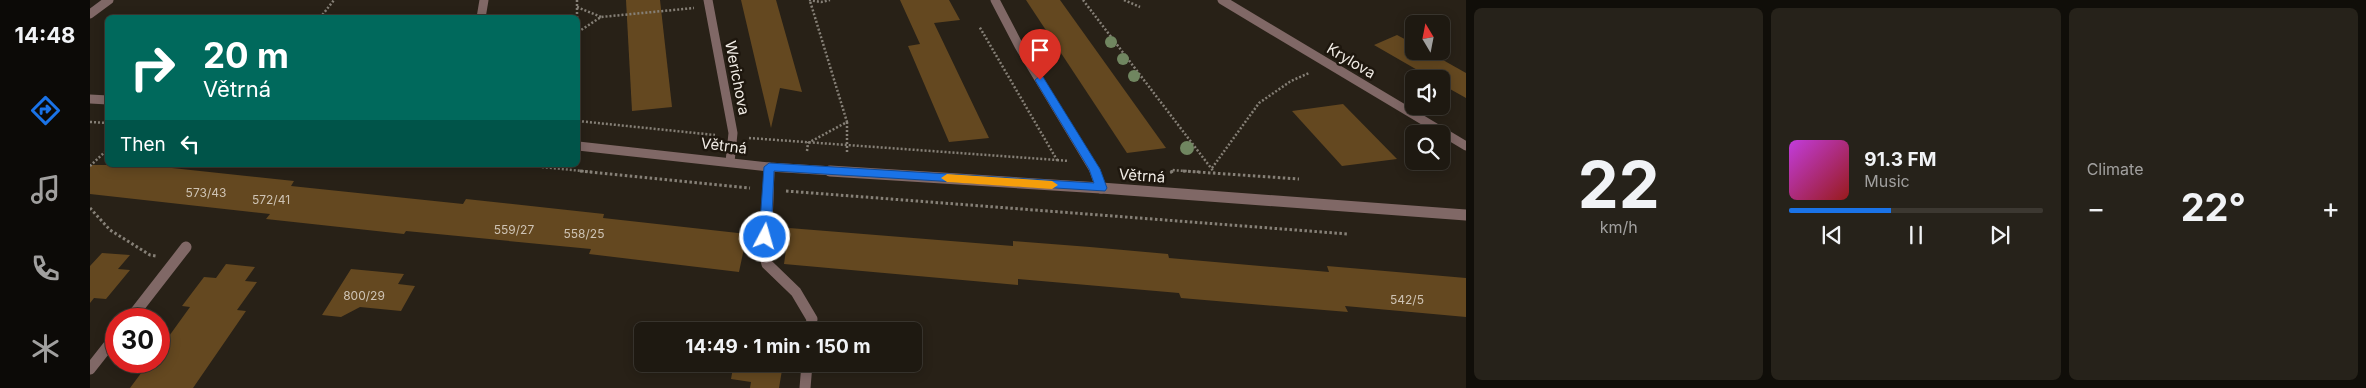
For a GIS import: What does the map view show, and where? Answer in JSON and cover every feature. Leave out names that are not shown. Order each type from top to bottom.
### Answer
[{"type":"street","points":[[90,14],[109,0]]},
{"type":"street","points":[[482,15],[484,0]]},
{"type":"street","points":[[994,0],[1019,46],[1094,169],[1101,188]]},
{"type":"street","name":"Krylova","points":[[1222,0],[1466,146]]},
{"type":"street","name":"Werichova","points":[[708,3],[733,137],[730,162]]},
{"type":"street","points":[[90,99],[105,100]]},
{"type":"street","name":"Větrná","points":[[580,146],[769,167],[1101,188],[1466,215]]},
{"type":"street","points":[[769,167],[768,224],[763,249],[767,264],[796,292],[812,319],[812,322]]},
{"type":"street","points":[[139,308],[186,247]]},
{"type":"street","points":[[90,369],[105,350]]},
{"type":"street","points":[[805,388],[806,372]]},
{"type":"path","points":[[322,15],[334,0]]},
{"type":"path","points":[[577,0],[577,15]]},
{"type":"path","points":[[830,0],[821,2],[809,0],[847,122],[846,142]]},
{"type":"path","points":[[1083,0],[1215,172]]},
{"type":"path","points":[[1124,0],[1140,7]]},
{"type":"path","points":[[580,31],[601,17],[708,3]]},
{"type":"path","points":[[577,7],[601,17]]},
{"type":"path","points":[[580,122],[808,143],[1057,160],[980,26]]},
{"type":"path","points":[[1212,168],[1259,104],[1291,81],[1329,64]]},
{"type":"path","points":[[90,122],[105,124]]},
{"type":"path","points":[[808,143],[847,122]]},
{"type":"path","points":[[806,169],[808,143]]},
{"type":"path","points":[[90,166],[105,152]]},
{"type":"path","points":[[542,167],[768,189],[1348,234]]},
{"type":"path","points":[[90,208],[110,230],[150,255],[178,258]]},
{"type":"building","points":[[626,0],[660,0],[672,107],[632,111]]},
{"type":"building","points":[[741,0],[776,0],[802,92],[780,88],[771,128]]},
{"type":"building","points":[[900,0],[949,0],[960,20],[934,23],[989,138],[949,142],[908,46],[920,44]]},
{"type":"building","points":[[1026,0],[1060,0],[1166,148],[1127,153]]},
{"type":"building","points":[[1397,35],[1405,39],[1405,60],[1443,60],[1466,73],[1466,98],[1450,89],[1450,70],[1417,70],[1374,45]]},
{"type":"building","points":[[1343,104],[1397,159],[1342,166],[1292,111]]},
{"type":"building","points":[[90,165],[105,165],[105,167],[163,167],[294,181],[291,186],[463,204],[466,199],[604,214],[603,218],[747,234],[739,272],[589,254],[591,249],[406,231],[404,234],[266,219],[270,214],[90,194]]},
{"type":"building","points":[[789,228],[1013,246],[1013,241],[1090,247],[1168,254],[1169,258],[1329,272],[1327,266],[1466,278],[1466,317],[1345,306],[1348,312],[1181,298],[1179,293],[1018,279],[1018,285],[784,264]]},
{"type":"building","points":[[102,253],[130,255],[118,269],[130,270],[106,299],[94,298],[90,303],[90,266]]},
{"type":"building","points":[[226,264],[255,267],[245,281],[257,282],[237,310],[246,311],[193,388],[130,388],[141,373],[170,373],[170,335],[190,307],[182,306],[204,277],[216,278]]},
{"type":"building","points":[[351,269],[404,274],[398,284],[415,286],[401,311],[360,307],[341,317],[322,315]]},
{"type":"building","points":[[732,372],[782,372],[779,388],[750,388],[751,382],[731,379]]},
{"type":"slow traffic","points":[[947,178],[1052,185]]},
{"type":"route","points":[[765,237],[768,224],[769,167],[1101,188],[1094,169],[1040,80]]}]
